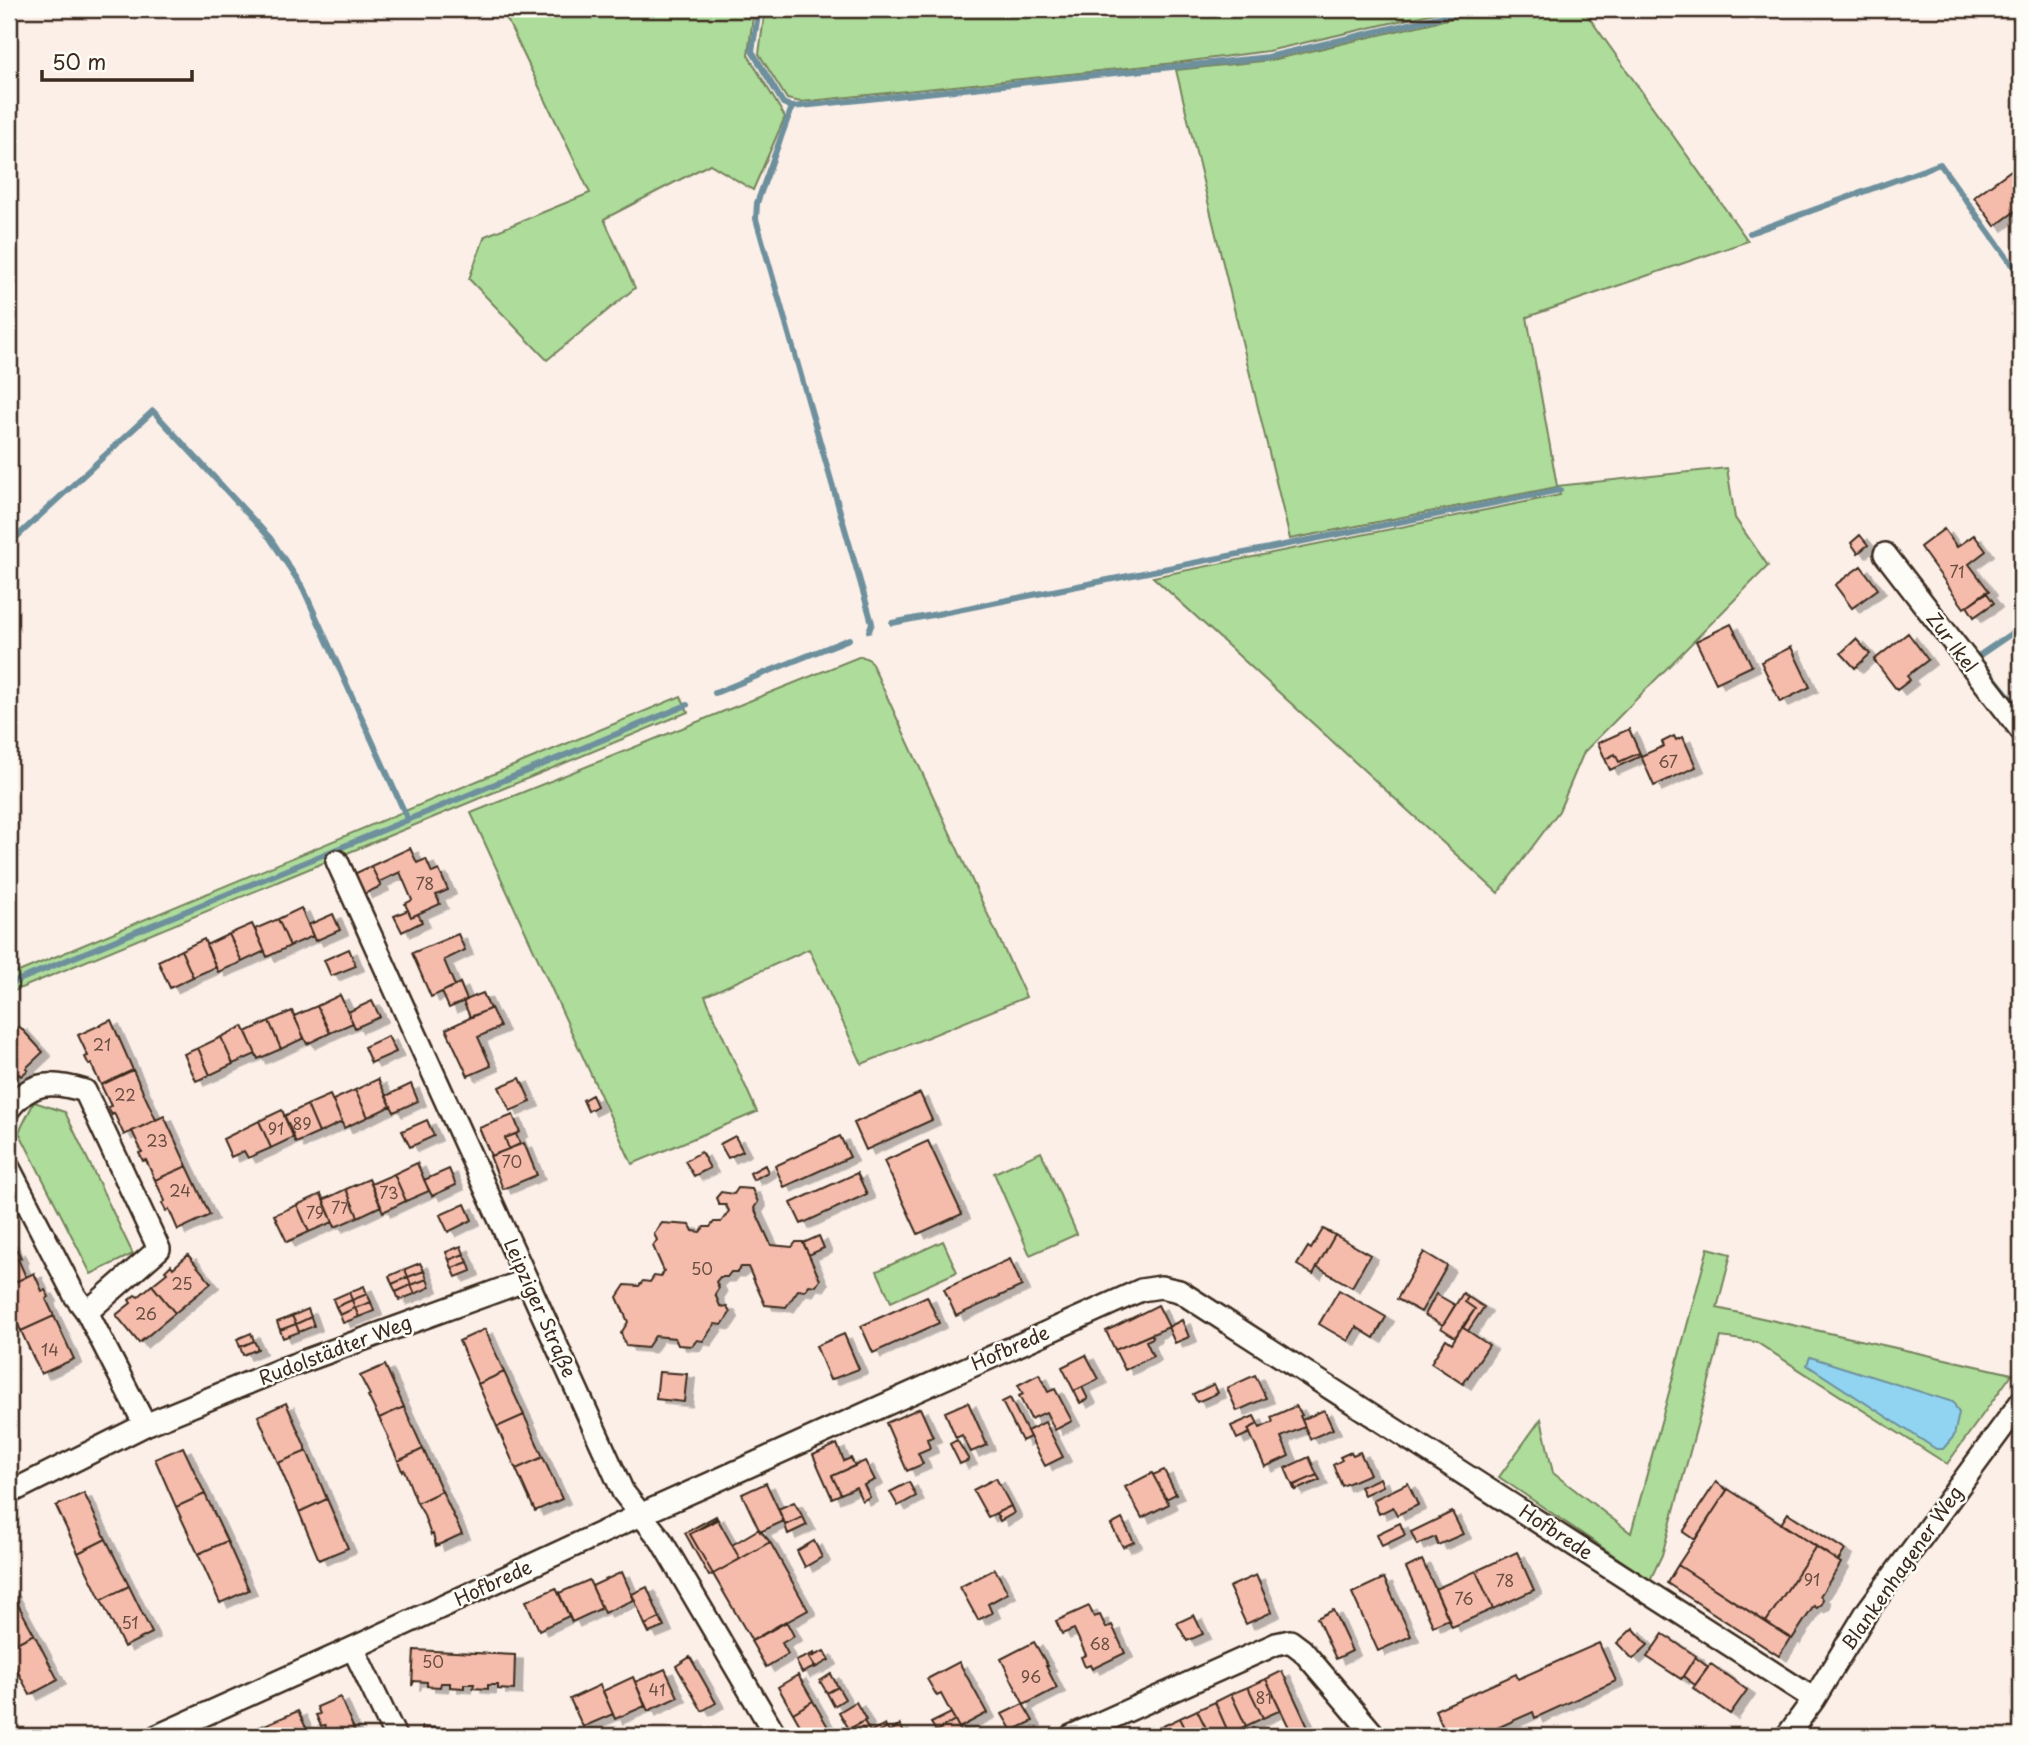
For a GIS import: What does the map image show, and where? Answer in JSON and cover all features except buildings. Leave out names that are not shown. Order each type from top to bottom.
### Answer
[{"type":"street","name":"Zur Ikel","points":[[1885,554],[2021,730]]},
{"type":"street","name":"Leipziger Straße","points":[[337,861],[623,1492],[661,1540],[776,1736]]},
{"type":"street","points":[[9,1109],[16,1100],[40,1084],[62,1084],[85,1091],[159,1249],[88,1312]]},
{"type":"street","points":[[9,1168],[75,1296],[88,1312],[145,1425]]},
{"type":"street","name":"Rudolstädter Weg","points":[[9,1493],[145,1425],[295,1364],[527,1280]]},
{"type":"street","name":"Hofbrede","points":[[157,1736],[1141,1290],[1161,1287],[1179,1291],[1814,1699]]},
{"type":"street","name":"Blankenhagener Weg","points":[[1787,1736],[1814,1699],[1868,1610],[2021,1402]]},
{"type":"street","points":[[1071,1736],[1276,1644],[1290,1641],[1302,1650],[1376,1736]]},
{"type":"street","points":[[354,1648],[395,1736]]},
{"type":"green space","points":[[502,9],[754,9],[748,55],[785,117],[753,190],[710,164],[604,219],[635,288],[547,360],[469,279],[485,236],[590,193]]},
{"type":"green space","points":[[765,9],[1452,9],[1268,51],[801,102],[787,99],[759,54]]},
{"type":"green space","points":[[1490,9],[1583,9],[1748,241],[1527,317],[1557,486],[1727,468],[1735,518],[1768,566],[1584,752],[1559,811],[1498,893],[1153,577],[1560,495],[1557,487],[1290,539],[1176,70],[1272,60]]},
{"type":"green space","points":[[861,656],[870,660],[1026,997],[862,1064],[809,949],[705,996],[757,1112],[632,1164],[471,813]]},
{"type":"green space","points":[[681,696],[688,712],[9,993],[9,976]]},
{"type":"green space","points":[[34,1102],[65,1112],[133,1254],[91,1274],[19,1132]]},
{"type":"green space","points":[[1041,1152],[1077,1234],[1030,1255],[994,1173]]},
{"type":"green space","points":[[943,1241],[957,1272],[891,1302],[877,1271]]},
{"type":"green space","points":[[1708,1248],[1731,1254],[1717,1308],[2012,1374],[1947,1464],[1756,1342],[1721,1337],[1662,1555],[1650,1580],[1499,1477],[1541,1419],[1553,1473],[1631,1533]]},
{"type":"water","points":[[1810,1357],[1953,1402],[1959,1413],[1954,1436],[1943,1449],[1936,1449],[1807,1365]]},
{"type":"waterway","points":[[759,9],[752,51],[783,103],[792,107],[1268,57],[1473,9]]},
{"type":"waterway","points":[[792,107],[757,203],[756,219],[872,623],[869,631]]},
{"type":"waterway","points":[[1750,233],[1940,164],[2021,277]]},
{"type":"waterway","points":[[9,544],[153,411],[270,538],[303,588],[408,820]]},
{"type":"waterway","points":[[892,623],[1560,490]]},
{"type":"waterway","points":[[2021,627],[1977,657],[2021,711]]},
{"type":"waterway","points":[[715,693],[849,639]]},
{"type":"waterway","points":[[9,984],[687,705]]}]
